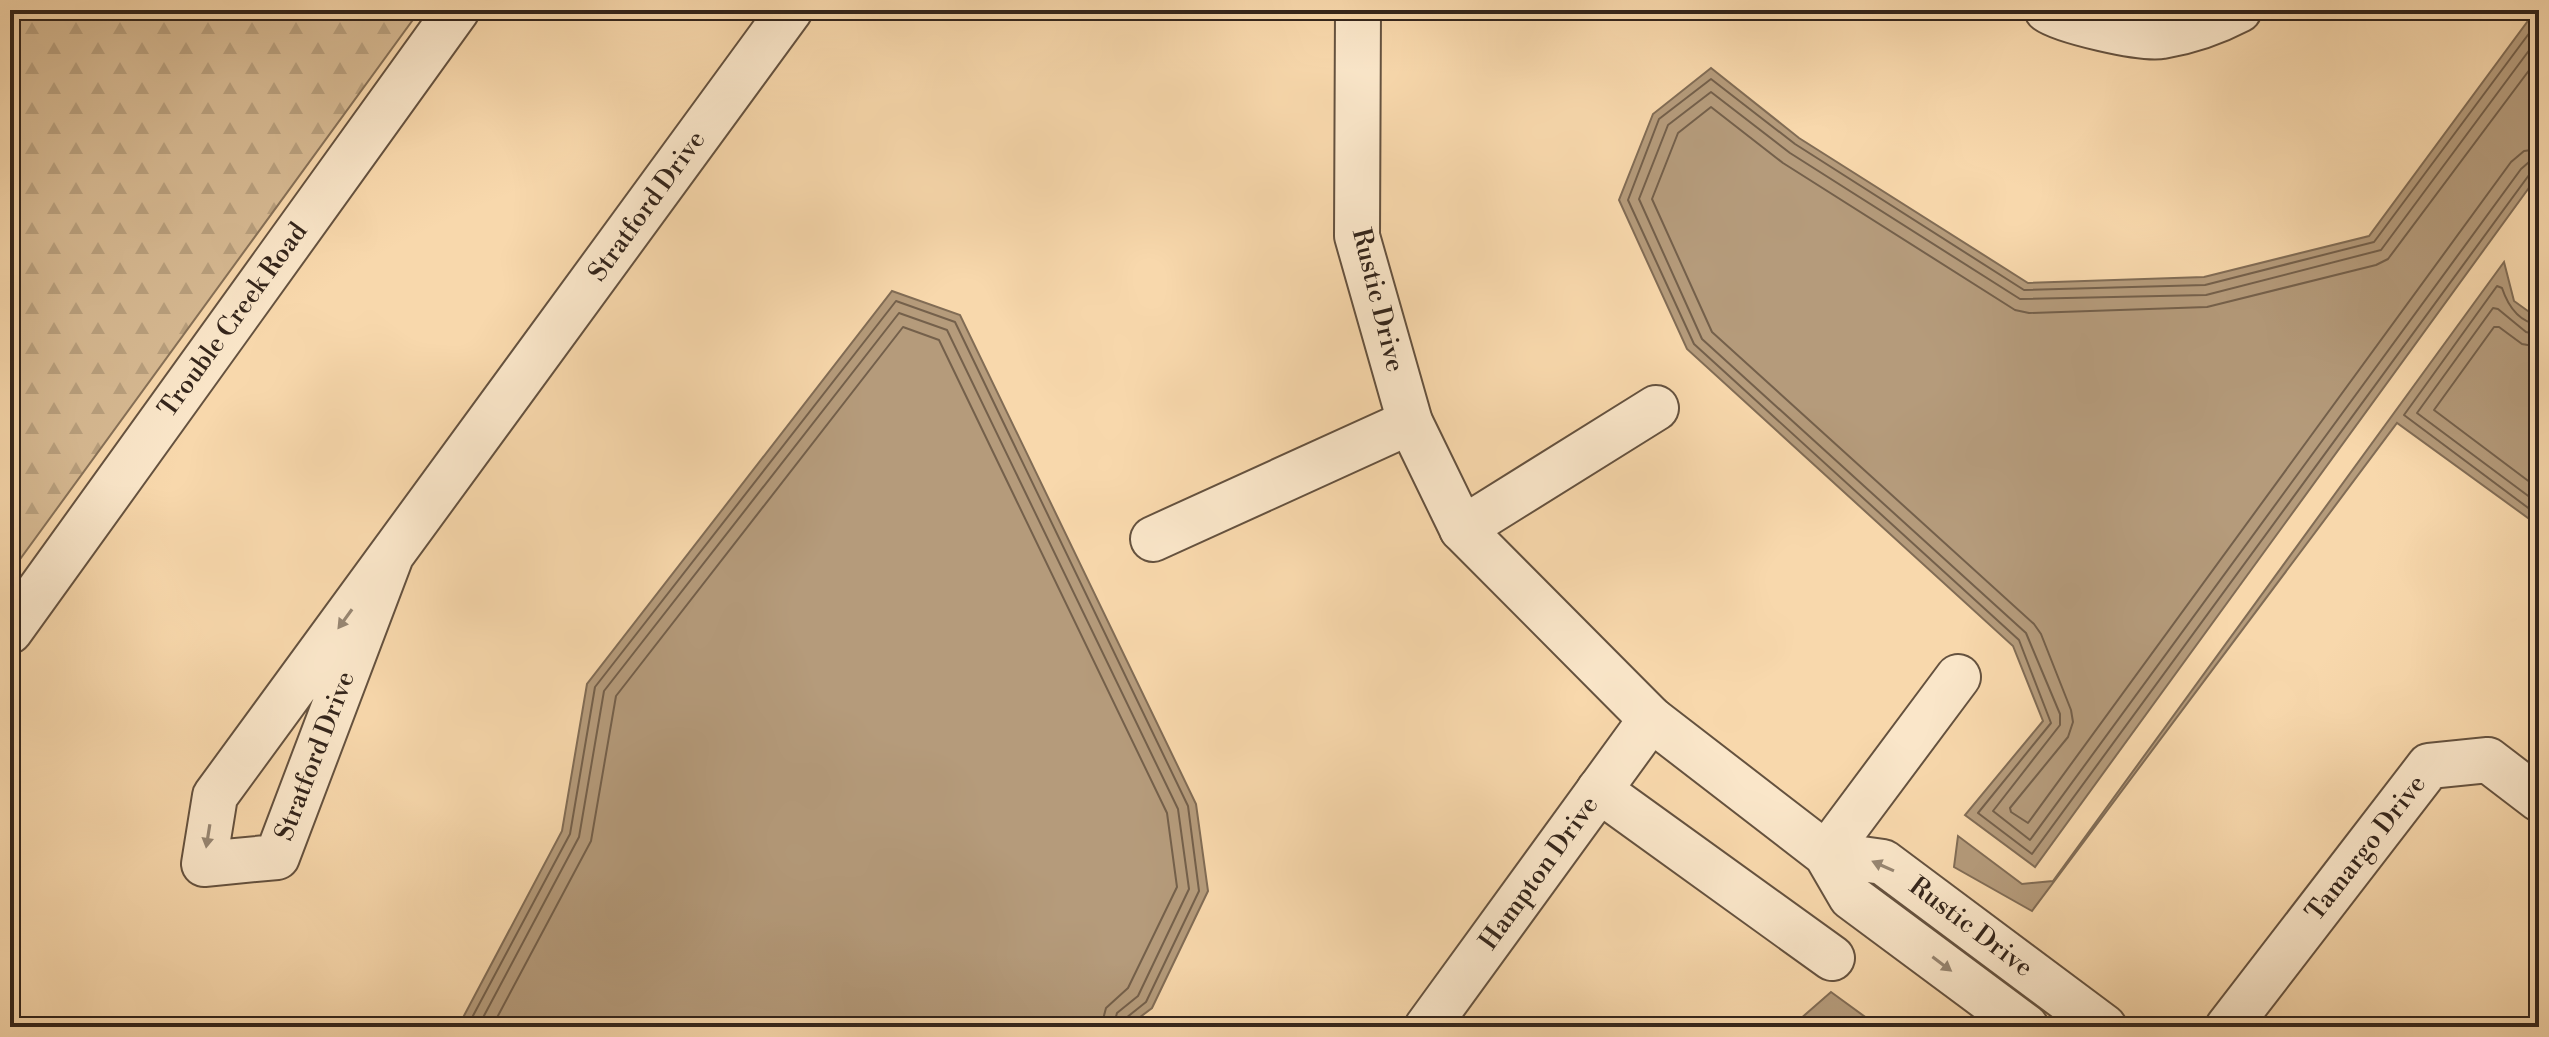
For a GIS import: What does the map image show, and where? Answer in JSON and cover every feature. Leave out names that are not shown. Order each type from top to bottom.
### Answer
[{"type":"street","name":"Trouble Creek Road","points":[[10,631],[457,10]]},
{"type":"street","name":"Stratford Drive","points":[[391,556],[277,857],[204,864],[215,796],[790,10]]},
{"type":"street","name":"Rustic Drive","points":[[1358,10],[1357,236],[1410,422],[1462,529],[1651,719],[1826,854],[1851,897],[2026,1027]]},
{"type":"street","points":[[2047,10],[2102,28],[2159,37],[2224,18],[2239,10]]},
{"type":"street","points":[[1462,529],[1656,408]]},
{"type":"street","points":[[1153,539],[1410,422]]},
{"type":"street","points":[[1826,854],[1958,677]]},
{"type":"street","name":"Hampton Drive","points":[[1427,1027],[1651,719]]},
{"type":"street","name":"Tamargo Drive","points":[[2228,1027],[2429,766],[2488,760],[2539,799]]},
{"type":"street","points":[[1599,790],[1832,958]]},
{"type":"street","name":"Rustic Drive","points":[[1826,854],[1883,862],[2104,1027]]},
{"type":"green space","points":[[10,10],[420,10],[10,573]]},
{"type":"water","points":[[2539,10],[2539,174],[2035,867],[1965,815],[2043,721],[2013,646],[1687,349],[1619,200],[1653,114],[1711,68],[1799,138],[2028,283],[2204,277],[2369,236]]},
{"type":"water","points":[[2504,262],[2514,301],[2539,319],[2539,526],[2397,423],[2032,911],[1954,867],[1958,836],[2022,884],[2053,881]]},
{"type":"water","points":[[892,291],[960,315],[1196,804],[1208,891],[1152,1008],[1127,1027],[458,1027],[562,831],[587,684]]},
{"type":"water","points":[[1831,992],[1879,1027],[1791,1027]]}]
